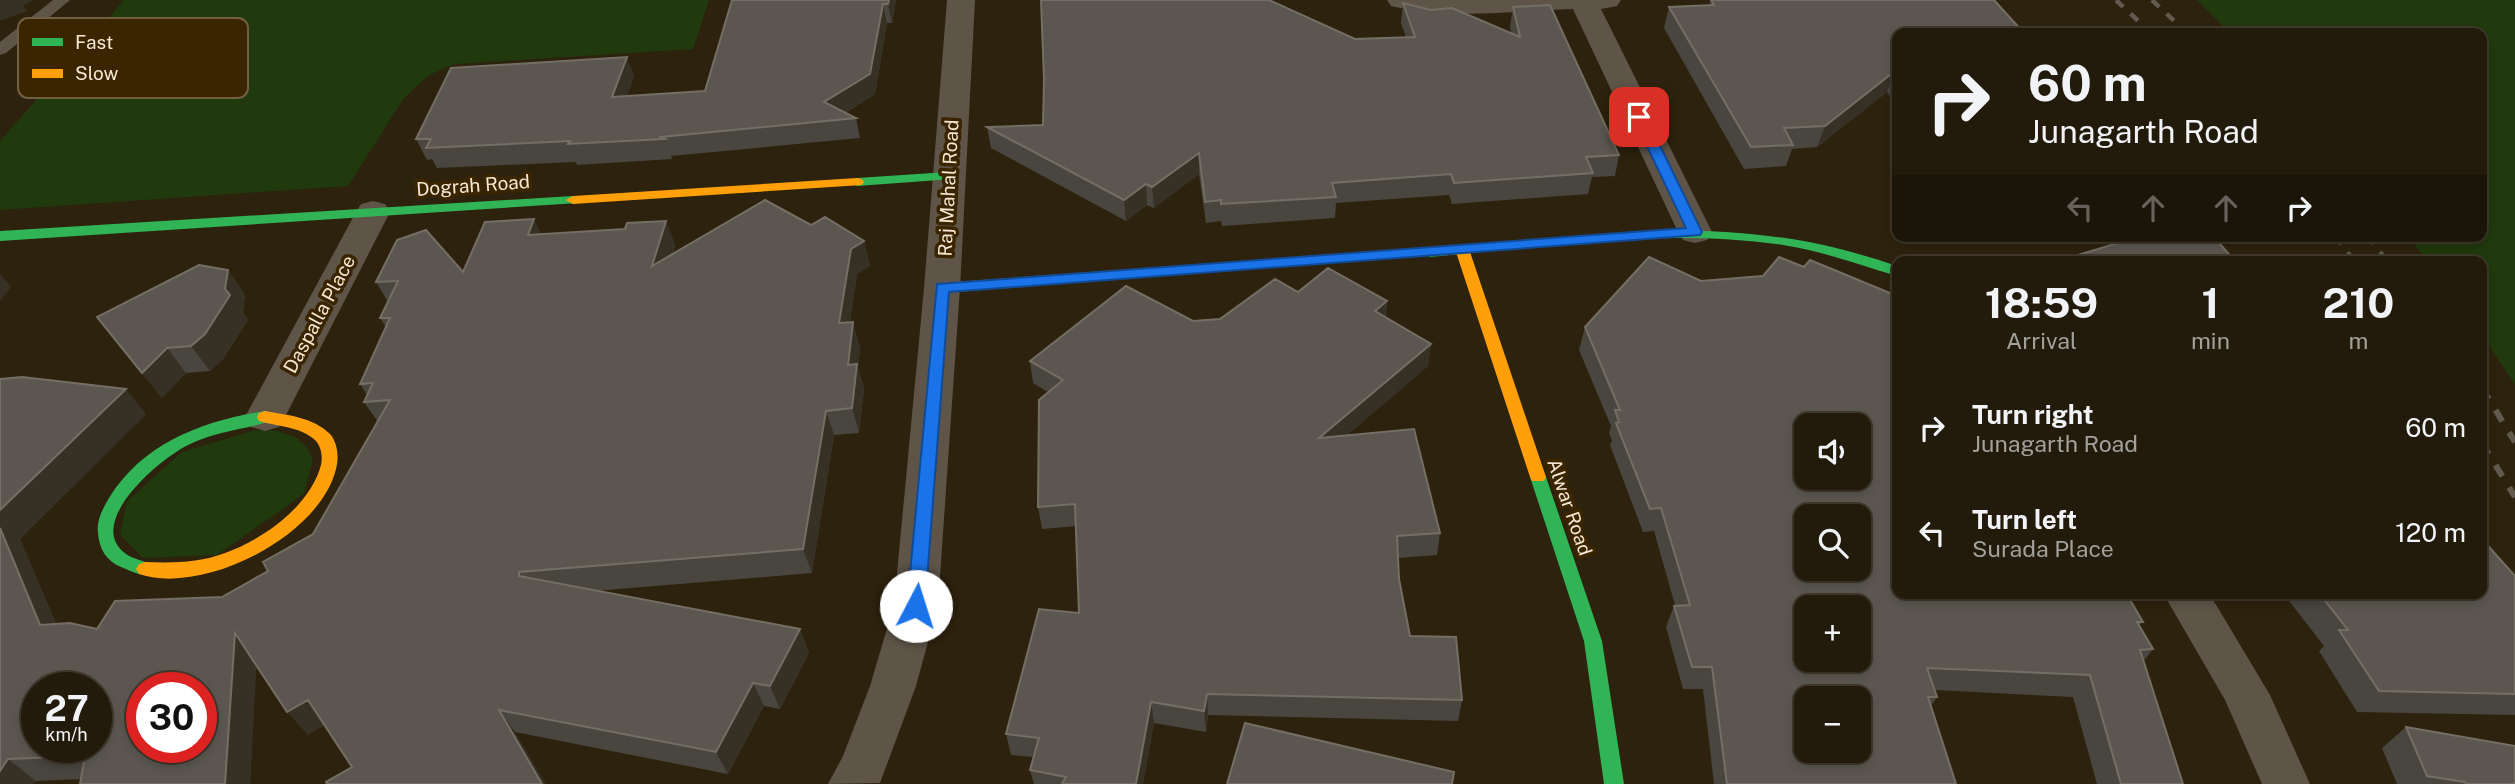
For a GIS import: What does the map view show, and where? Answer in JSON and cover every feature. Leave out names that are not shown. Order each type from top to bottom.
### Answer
[{"type":"street","name":"Raj Mahal Road","points":[[852,784],[863,767],[893,685],[916,606],[942,288],[961,0]]},
{"type":"street","points":[[1401,0],[1444,4],[1595,1],[1695,232]]},
{"type":"street","name":"Dograh Road","points":[[0,236],[948,176]]},
{"type":"street","name":"Daspalla Place","points":[[265,417],[373,212]]},
{"type":"street","points":[[942,288],[1695,232],[1749,235],[1809,245],[1892,269]]},
{"type":"street","name":"Alwar Road","points":[[1462,249],[1593,640],[1614,784]]},
{"type":"street","points":[[265,417],[307,424],[321,434],[329,447],[331,463],[326,481],[314,501],[296,520],[245,553],[196,568],[158,572],[135,568],[117,558],[107,545],[104,528],[108,509],[119,490],[136,471],[158,454],[193,435],[238,420],[265,417]]},
{"type":"street","points":[[2189,599],[2228,659],[2273,748],[2286,784]]},
{"type":"lane","points":[[40,18],[62,0]]},
{"type":"lane","points":[[0,50],[18,35]]},
{"type":"green space","points":[[124,0],[709,0],[693,49],[455,64],[429,75],[404,98],[348,186],[0,210],[0,141],[38,98],[248,98],[248,18],[108,18]]},
{"type":"green space","points":[[2197,0],[2515,0],[2515,385],[2487,343],[2487,256],[2423,256],[2413,242],[2487,242],[2487,28],[2225,28]]},
{"type":"green space","points":[[256,430],[278,431],[295,437],[307,447],[313,461],[304,494],[217,555],[143,558],[120,535],[127,501],[182,452]]},
{"type":"building","points":[[732,0],[889,0],[888,4],[883,4],[870,74],[824,102],[856,118],[661,137],[665,139],[568,144],[570,141],[426,148],[431,139],[416,139],[451,68],[627,57],[612,97],[705,91]]},
{"type":"building","points":[[1041,0],[1269,0],[1355,39],[1415,37],[1403,3],[1431,10],[1452,8],[1520,37],[1513,7],[1550,5],[1619,155],[1586,157],[1593,173],[1454,183],[1451,174],[1332,183],[1336,197],[1221,204],[1221,200],[1205,202],[1199,153],[1152,187],[1146,184],[1124,200],[987,127],[1043,125]]},
{"type":"building","points":[[1711,0],[1994,0],[2019,28],[1892,28],[1892,73],[1825,126],[1784,128],[1793,145],[1751,147],[1669,7],[1714,5]]},
{"type":"building","points":[[765,200],[811,225],[825,217],[864,241],[851,249],[839,323],[853,322],[848,365],[857,364],[852,408],[826,411],[803,549],[519,572],[519,576],[800,629],[770,686],[753,683],[716,752],[499,710],[542,784],[327,784],[326,782],[352,767],[308,700],[287,712],[235,633],[225,784],[80,784],[84,763],[112,763],[112,672],[21,672],[21,758],[8,759],[0,771],[0,528],[40,625],[70,623],[97,629],[115,601],[222,597],[268,571],[263,562],[313,534],[390,400],[364,402],[373,383],[360,384],[390,318],[380,318],[398,281],[376,282],[397,240],[426,230],[463,272],[485,222],[534,219],[528,235],[625,229],[627,223],[666,221],[652,266]]},
{"type":"building","points":[[2121,242],[2218,242],[2231,256],[2075,256]]},
{"type":"building","points":[[1649,257],[1701,281],[1763,276],[1779,257],[1804,267],[1810,260],[1892,294],[1892,599],[2130,599],[2143,622],[2137,622],[2153,649],[2140,650],[2183,784],[2121,784],[2090,675],[1927,668],[1937,697],[1928,697],[1956,784],[1727,784],[1712,667],[1692,667],[1674,606],[1690,605],[1661,508],[1650,509],[1616,423],[1619,422],[1615,410],[1620,410],[1585,327]]},
{"type":"building","points":[[199,265],[228,270],[225,289],[230,295],[205,334],[191,346],[167,348],[142,373],[97,317]]},
{"type":"building","points":[[1328,268],[1387,301],[1375,311],[1431,344],[1319,438],[1414,429],[1440,533],[1397,536],[1399,579],[1410,636],[1456,637],[1462,700],[1207,694],[1204,711],[1151,702],[1136,784],[1062,784],[1066,777],[1030,770],[1039,738],[1006,734],[1039,609],[1079,613],[1075,504],[1038,507],[1039,400],[1063,380],[1030,361],[1126,286],[1193,321],[1220,319],[1275,279],[1298,292]]},
{"type":"building","points":[[22,377],[126,389],[0,510],[0,379]]},
{"type":"building","points":[[2487,545],[2515,576],[2515,694],[2379,691],[2339,630],[2348,630],[2324,599],[2487,599]]},
{"type":"building","points":[[1245,723],[1454,772],[1452,784],[1227,784]]},
{"type":"building","points":[[2406,727],[2515,746],[2515,784],[2466,784],[2427,776]]},
{"type":"railway","points":[[2116,0],[2146,28]]},
{"type":"railway","points":[[2152,0],[2182,28]]},
{"type":"railway","points":[[2340,242],[2350,256]]},
{"type":"railway","points":[[2373,242],[2383,256]]},
{"type":"railway","points":[[2487,396],[2515,442]]},
{"type":"railway","points":[[2487,451],[2515,497]]},
{"type":"traffic: fast","points":[[857,182],[948,176]]},
{"type":"traffic: fast","points":[[0,236],[573,200]]},
{"type":"traffic: fast","points":[[1430,252],[1607,237],[1725,235],[1784,241],[1841,252],[1892,269]]},
{"type":"traffic: fast","points":[[145,569],[120,559],[108,545],[106,528],[111,509],[123,490],[155,457],[183,440],[217,427],[265,417]]},
{"type":"traffic: fast","points":[[1538,477],[1593,641],[1614,784]]},
{"type":"traffic: slow","points":[[573,200],[857,182]]},
{"type":"traffic: slow","points":[[1462,249],[1538,477]]},
{"type":"traffic: slow","points":[[942,288],[1430,252]]},
{"type":"traffic: slow","points":[[145,569],[193,568],[240,555],[290,523],[311,501],[325,479],[331,457],[324,438],[303,424],[265,417]]},
{"type":"route","points":[[916,606],[942,288],[1695,232],[1639,117]]}]
